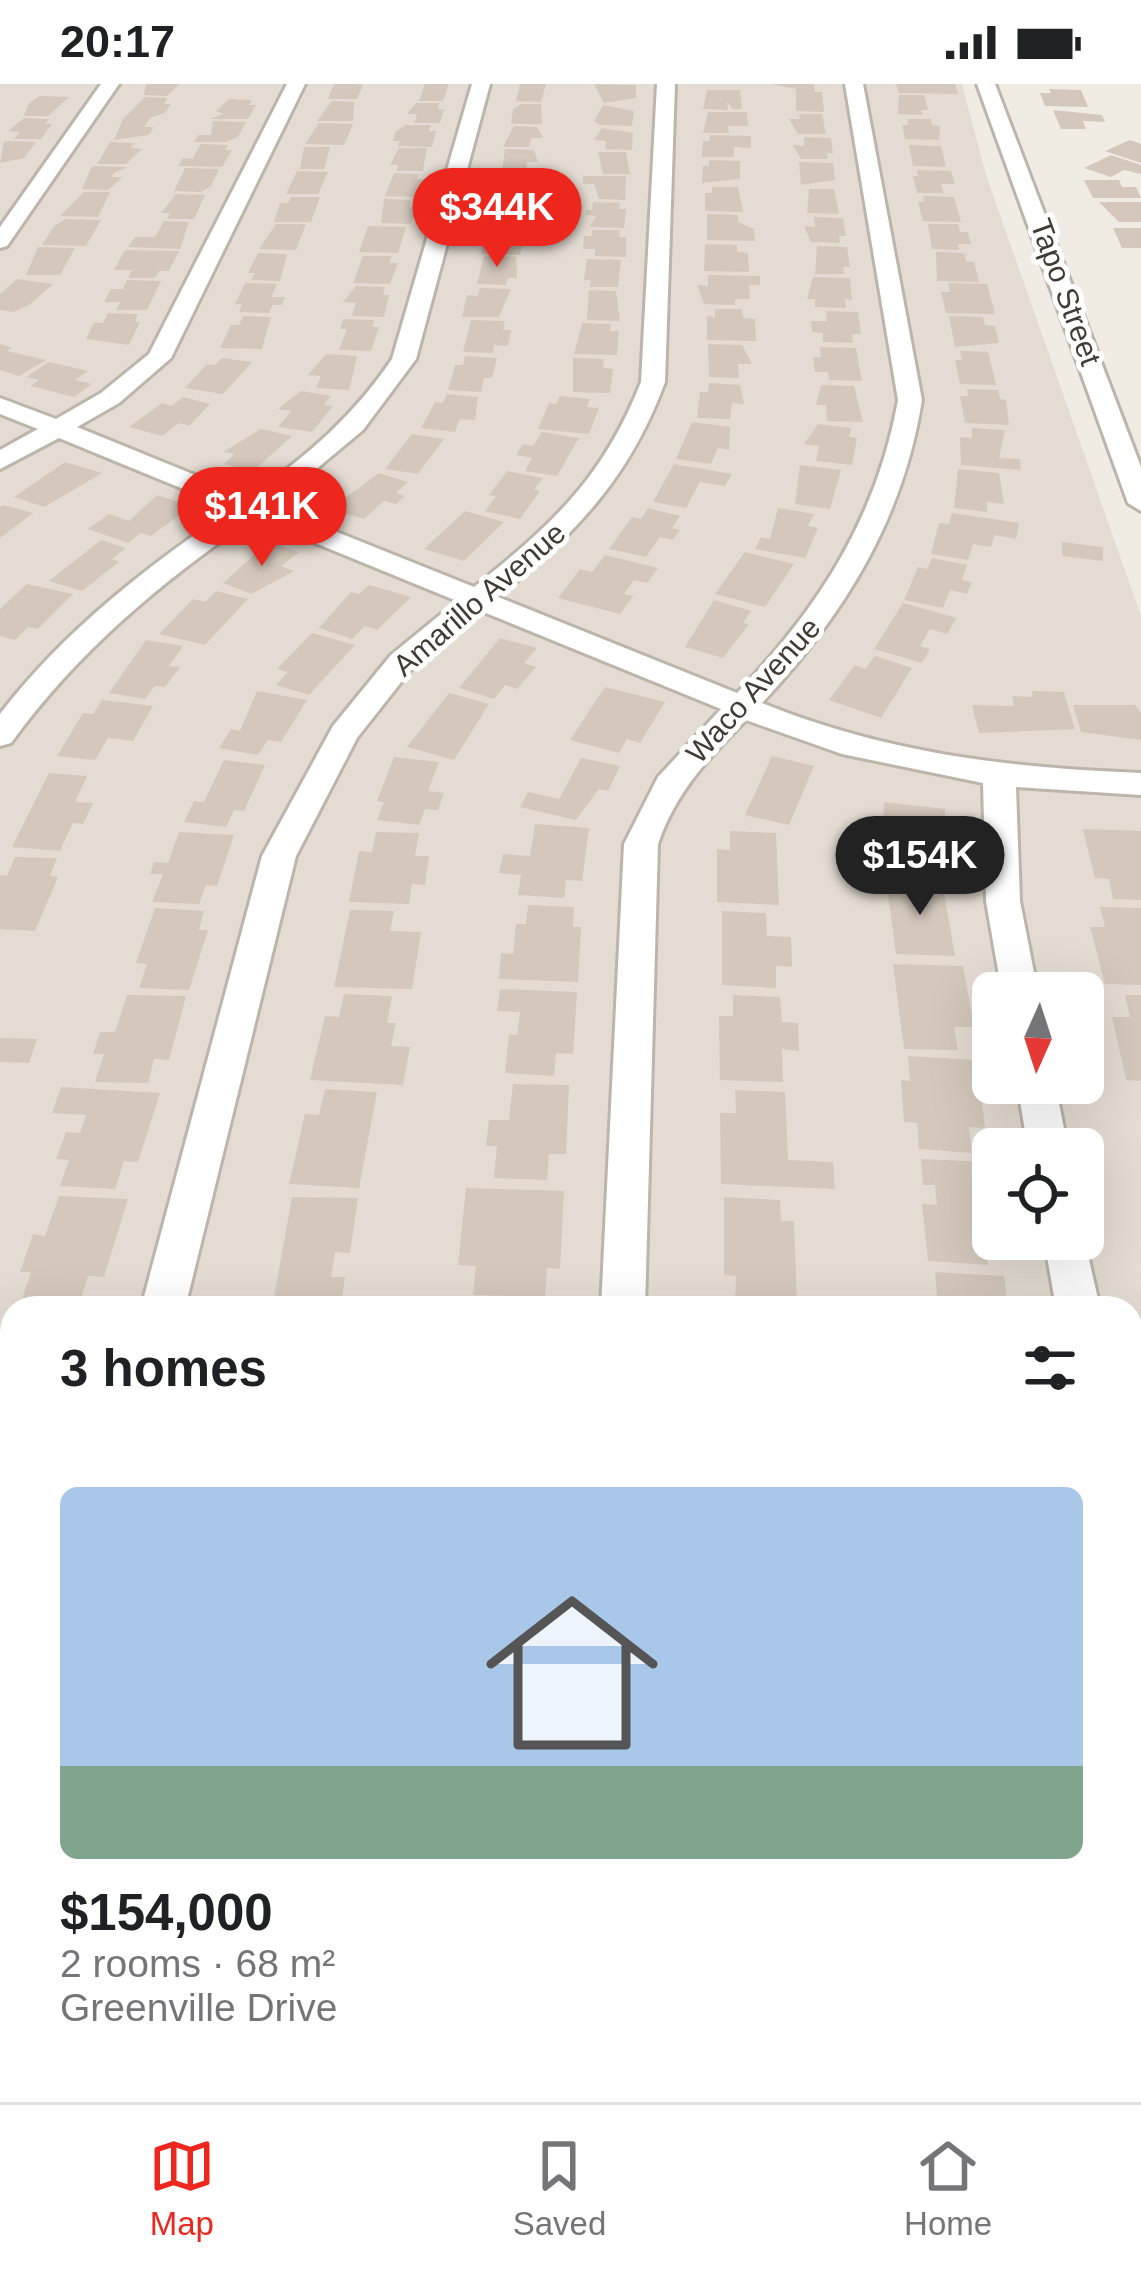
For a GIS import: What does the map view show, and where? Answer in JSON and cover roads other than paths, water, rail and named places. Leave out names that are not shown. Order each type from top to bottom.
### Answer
[{"type":"street","points":[[0,242],[110,84]]},
{"type":"street","points":[[0,461],[137,380],[171,343],[296,84]]},
{"type":"street","points":[[0,736],[116,609],[352,431],[385,393],[404,359],[481,84]]},
{"type":"street","name":"Amarillo Avenue","points":[[166,1296],[279,856],[344,733],[403,661],[556,534],[602,485],[638,424],[653,382],[666,84]]},
{"type":"street","name":"Waco Avenue","points":[[623,1296],[641,844],[650,812],[718,726],[742,706],[816,622],[861,555],[892,488],[906,439],[910,400],[854,84]]},
{"type":"street","name":"Tapo Street","points":[[986,84],[1002,137],[1033,199],[1141,503]]},
{"type":"street","points":[[0,405],[867,753],[999,778],[1141,784]]},
{"type":"street","points":[[999,778],[1003,901],[1016,972]]},
{"type":"street","points":[[1069,1260],[1076,1296]]}]
